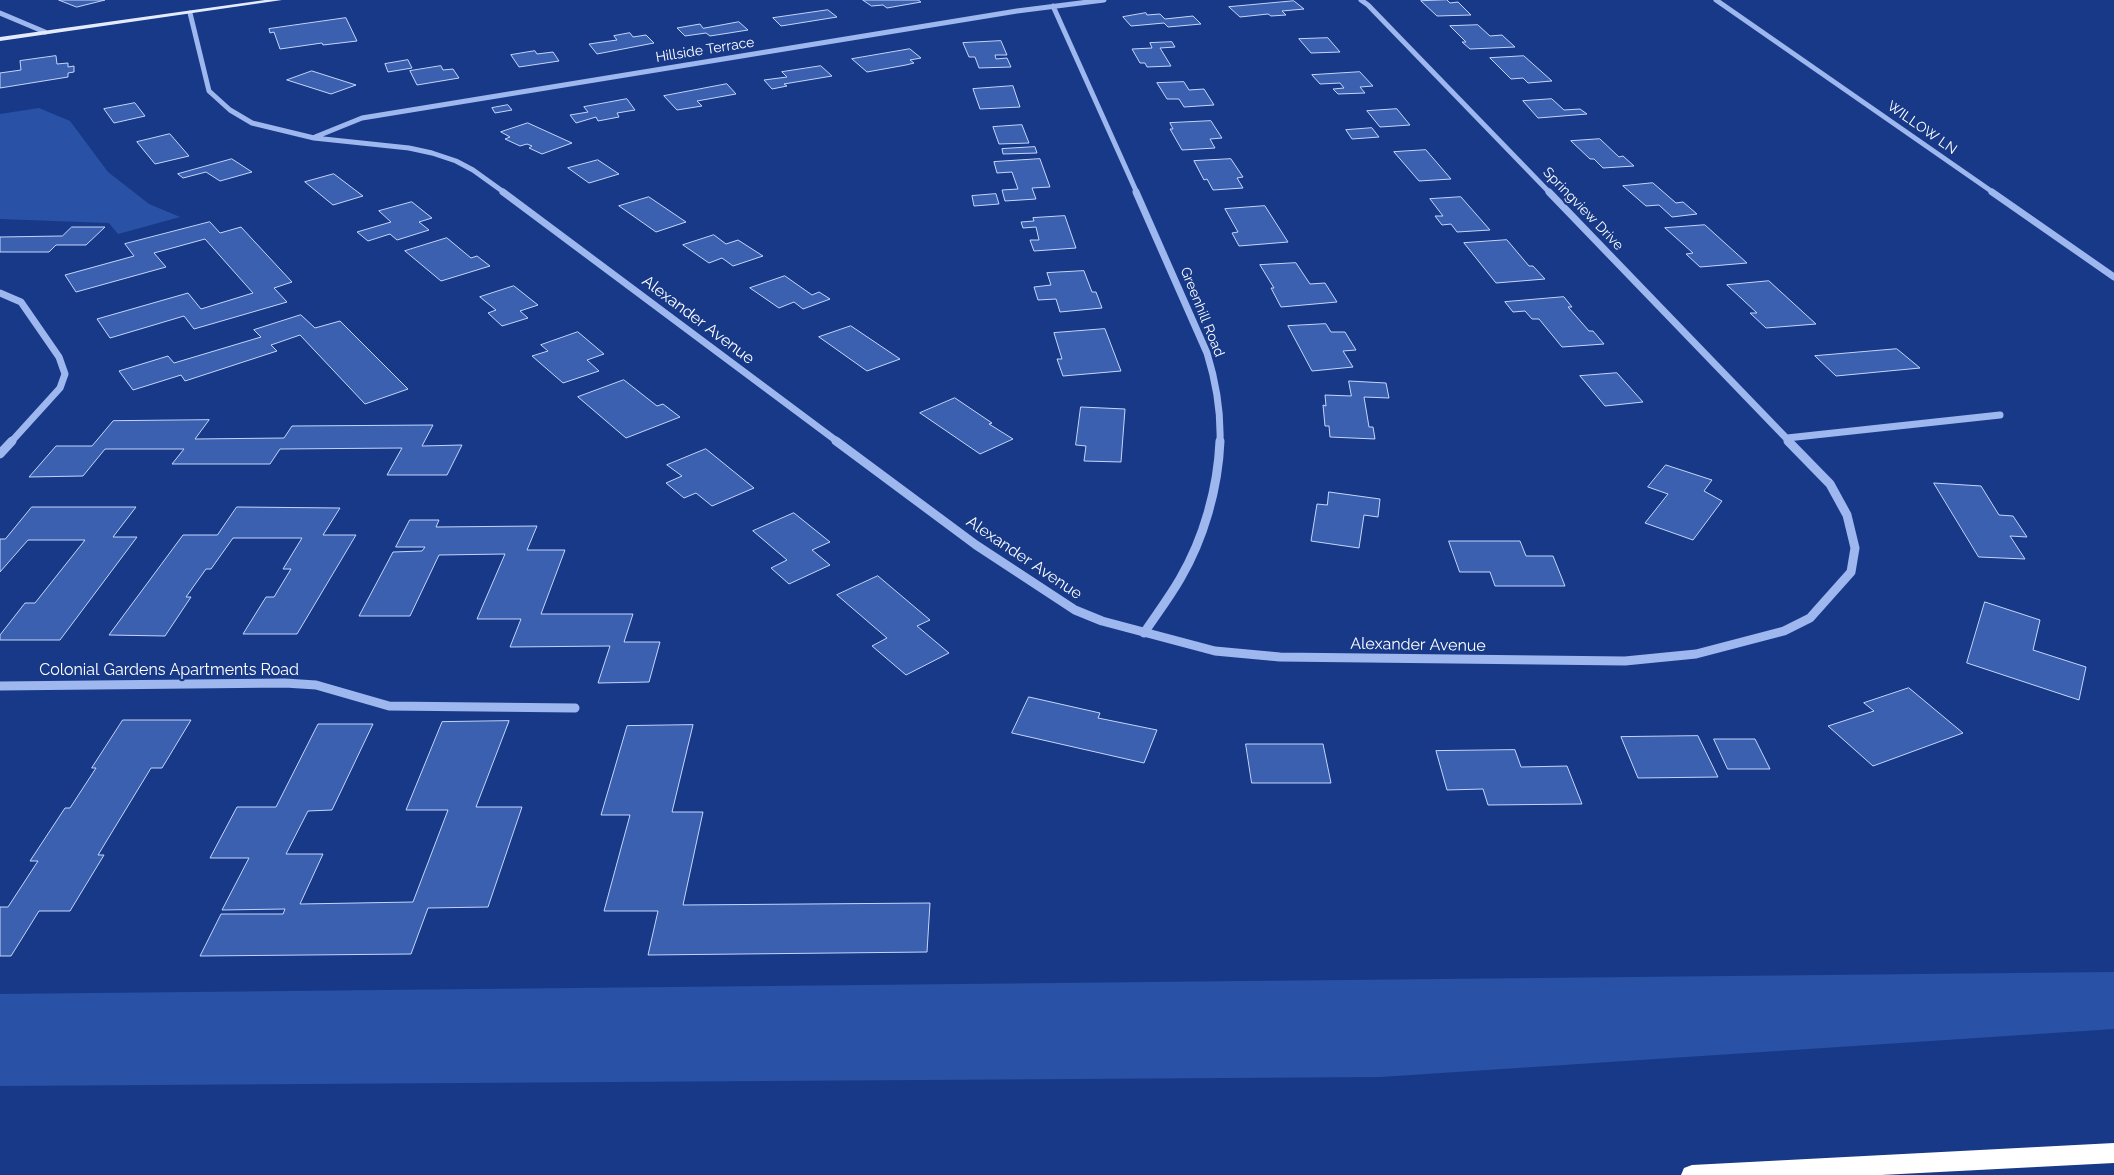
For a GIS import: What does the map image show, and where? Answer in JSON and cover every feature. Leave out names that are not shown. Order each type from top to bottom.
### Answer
[{"type":"highway","points":[[1692,1175],[2114,1154]]},
{"type":"main road","points":[[0,38],[279,0]]},
{"type":"street","name":"Hillside Terrace","points":[[314,138],[362,118],[1053,6],[1104,0]]},
{"type":"street","name":"Springview Drive","points":[[1361,0],[1382,19],[1786,438]]},
{"type":"street","name":"WILLOW LN","points":[[1716,0],[2114,277]]},
{"type":"street","name":"Greenhill Road","points":[[1053,6],[1201,337],[1215,381],[1220,423],[1217,472],[1204,525],[1184,573],[1144,633]]},
{"type":"street","points":[[0,13],[45,32]]},
{"type":"street","name":"Alexander Avenue","points":[[190,13],[209,91],[230,110],[252,123],[314,138],[409,148],[456,161],[473,170],[976,545],[1075,610],[1102,621],[1144,633],[1215,651],[1280,656],[1625,661],[1696,654],[1784,631],[1810,618],[1846,578],[1851,572],[1855,548],[1847,515],[1830,484],[1786,438]]},
{"type":"street","points":[[0,293],[22,302],[59,357],[65,374],[60,388],[4,445],[0,454]]},
{"type":"street","points":[[1786,438],[2000,416]]},
{"type":"street","name":"Colonial Gardens Apartments Road","points":[[0,686],[286,683],[316,685],[389,706],[574,708]]},
{"type":"shaded area","points":[[39,108],[70,121],[108,172],[149,204],[180,217],[118,234],[109,223],[0,219],[0,114]]},
{"type":"shaded area","points":[[2114,972],[2114,1029],[1380,1077],[0,1086],[0,994]]},
{"type":"building","points":[[59,0],[105,0],[77,7]]},
{"type":"building","points":[[863,0],[918,0],[921,2],[887,8],[883,5],[872,6]]},
{"type":"building","points":[[1447,0],[1450,3],[1458,2],[1471,15],[1437,16],[1421,1]]},
{"type":"building","points":[[1294,1],[1304,9],[1282,11],[1286,15],[1271,16],[1268,14],[1240,17],[1229,7]]},
{"type":"building","points":[[828,10],[837,17],[781,26],[773,18]]},
{"type":"building","points":[[1146,13],[1147,15],[1160,14],[1165,19],[1193,16],[1201,24],[1168,27],[1164,23],[1131,26],[1123,17]]},
{"type":"building","points":[[346,18],[357,41],[323,45],[322,43],[280,49],[274,32],[270,33],[269,29]]},
{"type":"building","points":[[739,22],[748,30],[710,36],[706,33],[685,36],[677,28],[700,24],[703,28]]},
{"type":"building","points":[[1478,25],[1490,36],[1502,35],[1515,47],[1470,49],[1462,42],[1466,42],[1450,26]]},
{"type":"building","points":[[630,33],[633,37],[646,35],[654,43],[597,54],[589,44],[617,40],[614,36]]},
{"type":"building","points":[[1328,38],[1340,52],[1311,53],[1299,39]]},
{"type":"building","points":[[1001,41],[1007,55],[995,55],[996,59],[1007,58],[1011,67],[979,68],[975,57],[969,57],[963,43]]},
{"type":"building","points":[[1172,42],[1175,47],[1160,48],[1171,66],[1147,67],[1145,63],[1140,63],[1132,49],[1152,48],[1150,43]]},
{"type":"building","points":[[910,49],[921,58],[910,60],[914,63],[867,72],[852,59]]},
{"type":"building","points":[[535,51],[537,54],[553,52],[559,61],[519,67],[511,55]]},
{"type":"building","points":[[56,56],[57,64],[68,63],[68,67],[74,66],[74,72],[68,73],[68,77],[0,88],[0,73],[21,70],[20,61]]},
{"type":"building","points":[[1524,56],[1552,81],[1528,83],[1523,78],[1511,79],[1490,58]]},
{"type":"building","points":[[408,60],[412,68],[388,72],[385,64]]},
{"type":"building","points":[[441,66],[443,70],[453,69],[459,78],[417,85],[410,71]]},
{"type":"building","points":[[821,66],[832,76],[784,84],[787,86],[772,89],[764,80],[787,77],[782,72]]},
{"type":"building","points":[[312,71],[356,85],[331,94],[287,80]]},
{"type":"building","points":[[1360,72],[1373,86],[1360,87],[1365,93],[1338,94],[1333,89],[1344,88],[1340,83],[1320,84],[1312,75]]},
{"type":"building","points":[[1184,82],[1189,90],[1204,89],[1214,105],[1184,107],[1179,99],[1167,99],[1157,83]]},
{"type":"building","points":[[727,84],[736,94],[697,101],[702,106],[677,110],[664,96]]},
{"type":"building","points":[[1013,86],[1020,107],[980,109],[973,89]]},
{"type":"building","points":[[627,99],[635,110],[617,113],[619,117],[598,121],[596,117],[576,123],[570,115],[588,112],[584,107]]},
{"type":"building","points":[[1552,99],[1564,110],[1580,109],[1587,114],[1538,118],[1523,101]]},
{"type":"building","points":[[135,103],[145,116],[114,123],[104,109]]},
{"type":"building","points":[[508,105],[512,110],[495,113],[492,108]]},
{"type":"building","points":[[1397,109],[1410,125],[1380,127],[1367,111]]},
{"type":"building","points":[[1211,121],[1222,138],[1210,139],[1215,148],[1182,150],[1170,129],[1173,129],[1170,123]]},
{"type":"building","points":[[528,123],[572,143],[542,154],[529,148],[532,146],[527,144],[520,146],[505,139],[510,137],[501,132]]},
{"type":"building","points":[[1022,125],[1029,143],[999,144],[993,127]]},
{"type":"building","points":[[1372,128],[1379,137],[1352,139],[1346,130]]},
{"type":"building","points":[[170,134],[189,156],[155,164],[137,142]]},
{"type":"building","points":[[1600,139],[1619,157],[1623,156],[1634,166],[1603,168],[1594,159],[1590,159],[1571,141]]},
{"type":"building","points":[[1035,147],[1037,153],[1003,154],[1002,149]]},
{"type":"building","points":[[1426,150],[1451,179],[1419,181],[1394,152]]},
{"type":"building","points":[[232,159],[252,172],[220,181],[206,172],[183,178],[178,174]]},
{"type":"building","points":[[1040,159],[1050,187],[1032,188],[1036,199],[1005,201],[1002,190],[1018,189],[1012,172],[997,173],[994,162]]},
{"type":"building","points":[[1231,159],[1243,177],[1237,178],[1243,188],[1213,190],[1207,179],[1204,180],[1194,161]]},
{"type":"building","points":[[598,160],[619,174],[589,183],[568,168]]},
{"type":"building","points":[[334,174],[363,196],[333,205],[305,182]]},
{"type":"building","points":[[1653,183],[1676,203],[1683,202],[1697,214],[1672,217],[1659,205],[1646,206],[1623,186]]},
{"type":"building","points":[[996,194],[999,204],[974,206],[972,196]]},
{"type":"building","points":[[649,197],[686,222],[656,232],[619,206]]},
{"type":"building","points":[[1461,197],[1490,230],[1457,232],[1451,224],[1442,225],[1435,216],[1443,216],[1430,199]]},
{"type":"building","points":[[412,202],[432,218],[419,222],[429,230],[397,240],[390,234],[368,241],[357,232],[391,222],[379,211]]},
{"type":"building","points":[[1265,206],[1288,242],[1239,246],[1232,233],[1238,232],[1225,209]]},
{"type":"building","points":[[1065,216],[1076,248],[1034,251],[1030,240],[1039,240],[1036,227],[1023,228],[1021,222],[1034,221],[1033,218]]},
{"type":"building","points":[[210,222],[220,233],[241,227],[292,282],[274,288],[287,302],[194,329],[184,316],[110,338],[97,319],[188,293],[201,309],[253,293],[205,239],[154,253],[166,267],[76,292],[65,275],[134,256],[125,244]]},
{"type":"building","points":[[1705,225],[1747,263],[1700,267],[1686,254],[1693,253],[1665,228]]},
{"type":"building","points":[[72,227],[105,227],[86,245],[56,245],[49,252],[0,252],[0,237],[62,236]]},
{"type":"building","points":[[714,235],[726,244],[738,240],[763,256],[733,266],[722,258],[709,263],[683,245]]},
{"type":"building","points":[[447,238],[471,258],[477,256],[490,266],[441,281],[405,251]]},
{"type":"building","points":[[1507,240],[1529,266],[1533,266],[1545,279],[1496,283],[1464,243]]},
{"type":"building","points":[[1296,263],[1310,284],[1325,283],[1337,302],[1281,307],[1271,288],[1274,288],[1260,265]]},
{"type":"building","points":[[1084,271],[1092,292],[1096,292],[1102,308],[1060,312],[1056,299],[1038,300],[1034,287],[1051,285],[1047,273]]},
{"type":"building","points":[[785,276],[812,295],[819,292],[830,299],[803,309],[794,302],[779,308],[750,288]]},
{"type":"building","points":[[1769,281],[1816,324],[1766,328],[1750,313],[1757,313],[1727,285]]},
{"type":"building","points":[[514,286],[538,305],[520,311],[528,318],[502,326],[488,313],[496,310],[480,297]]},
{"type":"building","points":[[1564,297],[1572,307],[1568,307],[1589,331],[1593,331],[1604,344],[1562,347],[1539,319],[1532,319],[1525,311],[1513,312],[1505,302]]},
{"type":"building","points":[[301,315],[315,328],[340,321],[408,389],[365,404],[300,335],[271,345],[277,351],[185,381],[181,375],[133,390],[119,371],[168,356],[174,363],[261,337],[254,330]]},
{"type":"building","points":[[1326,324],[1331,332],[1345,332],[1356,350],[1343,351],[1353,367],[1312,371],[1288,326]]},
{"type":"building","points":[[851,326],[900,359],[867,371],[819,337]]},
{"type":"building","points":[[1105,329],[1121,371],[1063,376],[1057,359],[1062,359],[1054,333]]},
{"type":"building","points":[[578,332],[604,354],[587,360],[599,371],[563,383],[532,356],[548,351],[541,345]]},
{"type":"building","points":[[1897,349],[1920,368],[1836,376],[1815,356]]},
{"type":"building","points":[[1617,373],[1643,402],[1605,406],[1580,376]]},
{"type":"building","points":[[624,380],[657,406],[663,404],[680,417],[626,438],[578,397]]},
{"type":"building","points":[[1349,381],[1386,383],[1389,398],[1364,397],[1369,427],[1373,427],[1375,439],[1330,437],[1329,426],[1325,426],[1323,405],[1326,406],[1325,395],[1351,396]]},
{"type":"building","points":[[955,398],[992,423],[989,424],[1013,439],[980,454],[920,413]]},
{"type":"building","points":[[1081,407],[1125,409],[1121,462],[1084,461],[1086,446],[1076,445]]},
{"type":"building","points":[[209,420],[195,439],[284,438],[292,426],[433,425],[422,446],[462,445],[447,475],[387,475],[402,448],[280,449],[270,464],[172,464],[184,449],[105,449],[83,476],[29,477],[56,446],[92,446],[113,421]]},
{"type":"building","points":[[706,449],[754,488],[712,506],[696,493],[684,498],[666,483],[682,476],[667,465]]},
{"type":"building","points":[[1666,465],[1712,480],[1704,491],[1722,501],[1693,540],[1645,523],[1668,494],[1648,487]]},
{"type":"building","points":[[1934,483],[1981,486],[1999,515],[2013,516],[2027,537],[2010,536],[2025,559],[1979,557]]},
{"type":"building","points":[[1329,492],[1380,499],[1378,517],[1364,515],[1359,548],[1311,541],[1317,504],[1327,505]]},
{"type":"building","points":[[32,507],[136,507],[113,537],[137,537],[60,640],[0,640],[0,635],[25,603],[35,603],[85,540],[28,540],[0,572],[0,539],[5,539]]},
{"type":"building","points":[[237,507],[340,508],[323,535],[356,535],[297,634],[243,634],[266,597],[274,597],[291,569],[283,569],[302,538],[233,538],[211,569],[206,569],[186,597],[191,597],[165,636],[109,635],[183,535],[217,535]]},
{"type":"building","points":[[794,513],[830,542],[812,550],[830,565],[789,584],[771,568],[787,560],[753,531]]},
{"type":"building","points":[[410,520],[439,520],[436,527],[537,526],[527,550],[565,550],[541,614],[633,614],[624,642],[660,642],[649,682],[598,683],[610,646],[510,647],[521,619],[477,619],[505,554],[439,555],[410,616],[359,616],[393,552],[422,551],[425,547],[396,547]]},
{"type":"building","points":[[1449,541],[1520,541],[1526,556],[1553,556],[1565,586],[1495,586],[1490,572],[1460,572]]},
{"type":"building","points":[[878,576],[930,620],[917,626],[949,653],[906,675],[872,646],[887,638],[837,595]]},
{"type":"building","points":[[1985,602],[2040,620],[2033,650],[2086,667],[2079,700],[1967,663]]},
{"type":"building","points":[[1909,688],[1963,733],[1873,766],[1828,726],[1874,711],[1864,703]]},
{"type":"building","points":[[1029,697],[1100,713],[1098,718],[1157,730],[1144,763],[1012,733]]},
{"type":"building","points":[[123,720],[191,720],[162,768],[151,768],[98,855],[104,855],[70,911],[39,911],[11,956],[0,956],[0,907],[8,907],[38,861],[30,861],[65,808],[70,808],[96,768],[92,768]]},
{"type":"building","points":[[509,721],[476,807],[522,807],[488,907],[428,908],[411,954],[200,956],[221,914],[283,914],[285,909],[222,910],[249,858],[210,858],[237,807],[276,807],[318,724],[373,724],[332,810],[308,811],[286,854],[323,854],[300,904],[413,902],[448,810],[406,810],[442,722]]},
{"type":"building","points":[[693,725],[672,812],[703,812],[683,905],[930,903],[927,952],[648,955],[658,911],[604,911],[630,815],[601,815],[627,726]]},
{"type":"building","points":[[1698,736],[1718,777],[1638,778],[1621,737]]},
{"type":"building","points":[[1714,739],[1755,739],[1770,769],[1728,769]]},
{"type":"building","points":[[1246,744],[1323,744],[1331,783],[1252,783]]},
{"type":"building","points":[[1515,750],[1521,767],[1567,766],[1582,804],[1488,805],[1483,789],[1447,790],[1436,751]]}]
